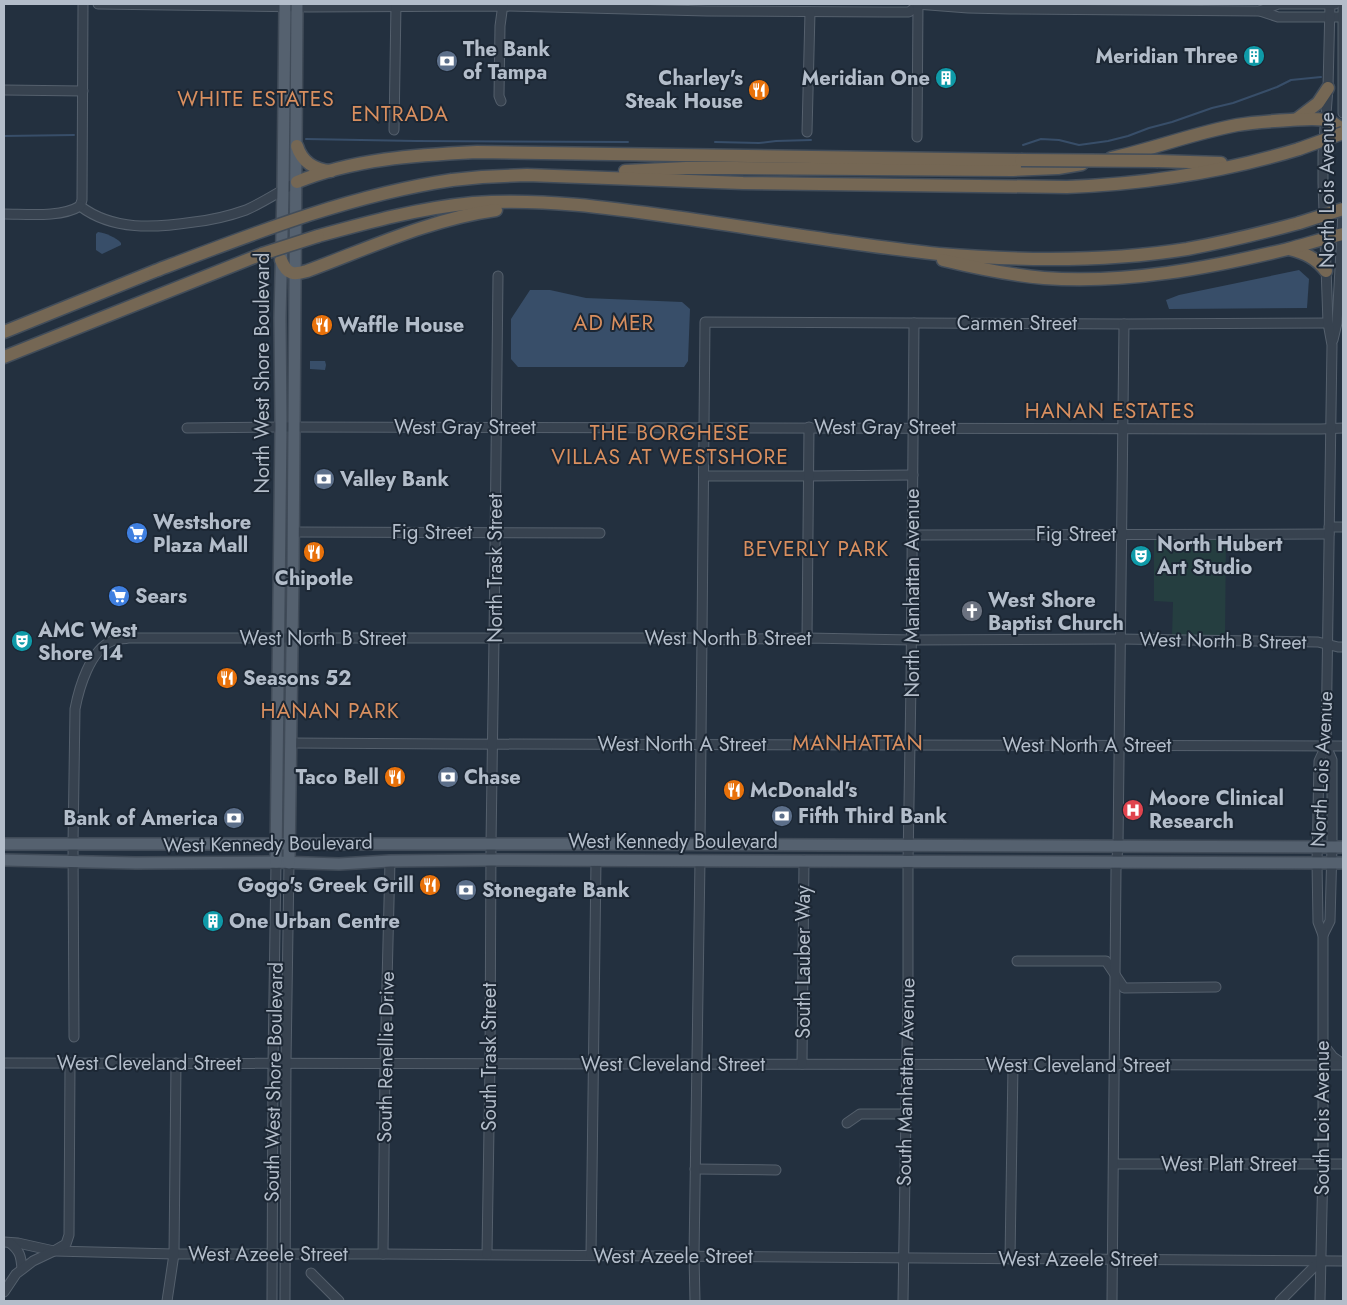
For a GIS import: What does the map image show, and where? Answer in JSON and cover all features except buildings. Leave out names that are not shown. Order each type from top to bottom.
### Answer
[{"type":"highway","points":[[1297,119],[1318,103],[1328,88]]},
{"type":"highway","points":[[4,332],[155,271],[264,230],[394,190],[452,180],[496,176],[545,175],[577,175],[686,168],[1013,170],[1058,168],[1119,156],[1238,124],[1297,119],[1325,120],[1336,124],[1343,132],[1299,149],[1202,173],[1151,181],[1067,187],[743,183],[545,175]]},
{"type":"highway","points":[[297,146],[301,155],[308,163],[320,169],[331,171]]},
{"type":"highway","points":[[297,182],[331,171],[380,160],[477,152],[1158,161],[1219,164],[1256,161]]},
{"type":"highway","points":[[4,357],[262,254],[318,236],[392,216],[473,204],[542,202],[607,207],[899,250],[1009,258],[1065,259],[1186,249],[1230,241],[1343,211]]},
{"type":"highway","points":[[281,260],[290,273],[296,274],[425,227],[472,214],[498,209],[550,205],[607,207]]},
{"type":"highway","points":[[899,250],[971,267],[1025,276],[1100,279],[1190,269],[1289,249],[1343,234]]},
{"type":"highway","points":[[1289,249],[1311,256],[1326,271]]},
{"type":"main road","name":"North West Shore Boulevard","points":[[276,862],[281,427],[280,318],[285,5]]},
{"type":"main road","name":"North West Shore Boulevard","points":[[290,743],[293,638],[297,5]]},
{"type":"main road","points":[[289,863],[290,743]]},
{"type":"main road","name":"West Kennedy Boulevard","points":[[4,844],[1338,846]]},
{"type":"main road","points":[[638,860],[662,854],[697,853],[700,844]]},
{"type":"main road","points":[[700,860],[700,856],[704,852],[738,850],[752,844]]},
{"type":"main road","name":"West Kennedy Boulevard","points":[[4,860],[153,864],[276,862],[353,864],[390,861],[490,860],[1343,863]]},
{"type":"street","points":[[4,214],[48,214],[72,211],[80,206],[82,200],[83,4]]},
{"type":"street","points":[[98,4],[297,5],[360,8],[397,5],[503,5],[810,12],[909,12],[918,4],[1010,10],[1128,7],[1260,11],[1278,17],[1343,17]]},
{"type":"street","points":[[807,132],[810,12],[818,4]]},
{"type":"street","points":[[917,136],[918,4]]},
{"type":"street","points":[[1260,11],[1278,4],[1343,4]]},
{"type":"street","name":"North Lois Avenue","points":[[1330,4],[1328,88],[1323,169],[1328,324],[1337,345]]},
{"type":"street","name":"North Lois Avenue","points":[[1343,4],[1343,113]]},
{"type":"street","points":[[394,130],[397,5]]},
{"type":"street","points":[[501,101],[499,96],[500,26],[503,5]]},
{"type":"street","points":[[4,90],[82,91]]},
{"type":"street","points":[[80,206],[96,216],[110,221],[125,225],[155,227],[208,220],[237,213],[257,205],[297,182]]},
{"type":"street","name":"North Lois Avenue","points":[[1317,863],[1319,761],[1326,746],[1332,428],[1343,211]]},
{"type":"street","name":"North Trask Street","points":[[490,860],[498,276]]},
{"type":"street","name":"Carmen Street","points":[[705,427],[705,322],[1328,324]]},
{"type":"street","name":"North Manhattan Avenue","points":[[908,862],[914,323]]},
{"type":"street","points":[[1112,1301],[1124,324]]},
{"type":"street","points":[[700,844],[705,427]]},
{"type":"street","points":[[807,638],[809,427]]},
{"type":"street","name":"West Gray Street","points":[[188,428],[1343,428]]},
{"type":"street","points":[[704,476],[913,475]]},
{"type":"street","name":"Fig Street","points":[[912,535],[1329,531],[1343,527]]},
{"type":"street","name":"Fig Street","points":[[294,532],[600,533]]},
{"type":"street","name":"West North B Street","points":[[73,844],[75,709],[78,694],[91,663],[99,650],[112,641],[128,638],[1120,639],[1318,642],[1343,647]]},
{"type":"street","name":"West North A Street","points":[[290,743],[1343,746]]},
{"type":"street","name":"South Lois Avenue","points":[[1323,935],[1330,921],[1331,863],[1338,846],[1332,760],[1326,746]]},
{"type":"street","points":[[73,844],[74,1037]]},
{"type":"street","name":"South Trask Street","points":[[487,1254],[490,1064],[490,860]]},
{"type":"street","points":[[591,1255],[596,860]]},
{"type":"street","points":[[695,1301],[694,1256],[700,860]]},
{"type":"street","name":"South Lauber Way","points":[[802,1064],[804,860]]},
{"type":"street","name":"South Renellie Drive","points":[[383,1254],[390,861]]},
{"type":"street","name":"South West Shore Boulevard","points":[[272,1301],[276,862]]},
{"type":"street","name":"South Manhattan Avenue","points":[[903,1301],[908,862]]},
{"type":"street","name":"South West Shore Boulevard","points":[[285,1301],[289,863]]},
{"type":"street","name":"South Lois Avenue","points":[[1317,863],[1318,922],[1323,935],[1323,1164],[1320,1301]]},
{"type":"street","points":[[1017,961],[1106,961],[1124,988],[1216,987]]},
{"type":"street","points":[[1323,1043],[1333,1057],[1343,1065]]},
{"type":"street","name":"West Cleveland Street","points":[[4,1063],[1343,1065]]},
{"type":"street","points":[[167,1301],[174,1254],[176,1063]]},
{"type":"street","points":[[4,1292],[16,1274],[33,1261],[66,1244],[69,1236],[70,1064]]},
{"type":"street","points":[[1010,1259],[1013,1065]]},
{"type":"street","points":[[848,1123],[860,1114],[906,1114]]},
{"type":"street","name":"West Platt Street","points":[[1114,1164],[1343,1164]]},
{"type":"street","points":[[695,1169],[776,1170]]},
{"type":"street","points":[[7,1243],[18,1249],[22,1270]]},
{"type":"street","name":"West Azeele Street","points":[[7,1243],[18,1243],[54,1251],[174,1254],[487,1254],[1343,1261]]},
{"type":"street","points":[[1280,1301],[1320,1261]]},
{"type":"street","points":[[311,1273],[339,1301]]},
{"type":"green space","points":[[1154,537],[1226,537],[1225,637],[1172,636],[1173,602],[1154,601]]},
{"type":"water","points":[[98,232],[113,237],[121,245],[102,254],[96,250],[96,234]]},
{"type":"water","points":[[1299,270],[1309,279],[1307,308],[1169,309],[1166,300],[1179,295]]},
{"type":"water","points":[[530,290],[550,290],[586,298],[682,302],[690,309],[688,361],[684,367],[518,367],[511,359],[511,319]]},
{"type":"water","points":[[310,361],[325,361],[325,370],[310,369]]},
{"type":"waterway","points":[[1023,145],[1041,139],[1059,140],[1079,145],[1108,141],[1233,103],[1291,80],[1321,77]]},
{"type":"waterway","points":[[4,136],[74,135]]},
{"type":"waterway","points":[[306,139],[628,142]]},
{"type":"waterway","points":[[715,142],[759,143],[811,140]]},
{"type":"place","name":"Meridian Three","points":[[1254,56]]},
{"type":"place","name":"The Bank of Tampa","points":[[447,61]]},
{"type":"place","name":"Meridian One","points":[[946,78]]},
{"type":"place","name":"Charley's Steak House","points":[[759,90]]},
{"type":"place","name":"Waffle House","points":[[322,325]]},
{"type":"place","name":"Valley Bank","points":[[324,479]]},
{"type":"place","name":"Westshore Plaza Mall","points":[[137,533]]},
{"type":"place","name":"Chipotle","points":[[314,552]]},
{"type":"place","name":"North Hubert Art Studio","points":[[1141,556]]},
{"type":"place","name":"Sears","points":[[119,596]]},
{"type":"place","name":"West Shore Baptist Church","points":[[972,611]]},
{"type":"place","name":"AMC West Shore 14","points":[[22,641]]},
{"type":"place","name":"Seasons 52","points":[[227,678]]},
{"type":"place","name":"Taco Bell","points":[[395,777]]},
{"type":"place","name":"Chase","points":[[448,777]]},
{"type":"place","name":"McDonald's","points":[[734,790]]},
{"type":"place","name":"Moore Clinical Research","points":[[1133,810]]},
{"type":"place","name":"Fifth Third Bank","points":[[782,816]]},
{"type":"place","name":"Bank of America","points":[[234,818]]},
{"type":"place","name":"Gogo's Greek Grill","points":[[430,885]]},
{"type":"place","name":"Stonegate Bank","points":[[466,890]]},
{"type":"place","name":"One Urban Centre","points":[[213,921]]},
{"type":"district","name":"WHITE ESTATES","points":[[256,99]]},
{"type":"district","name":"ENTRADA","points":[[400,114]]},
{"type":"district","name":"AD MER","points":[[614,323]]},
{"type":"district","name":"HANAN ESTATES","points":[[1110,411]]},
{"type":"district","name":"THE BORGHESE VILLAS AT WESTSHORE","points":[[670,445]]},
{"type":"district","name":"BEVERLY PARK","points":[[816,549]]},
{"type":"district","name":"HANAN PARK","points":[[330,711]]},
{"type":"district","name":"MANHATTAN","points":[[858,743]]}]
